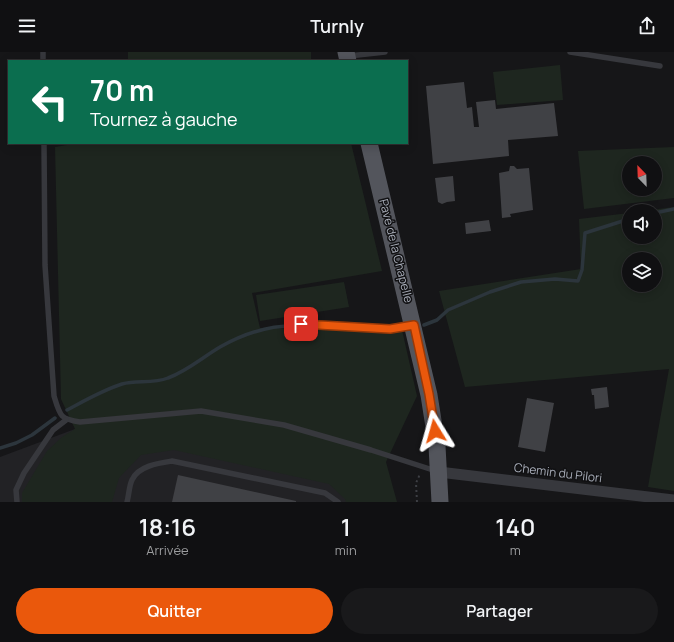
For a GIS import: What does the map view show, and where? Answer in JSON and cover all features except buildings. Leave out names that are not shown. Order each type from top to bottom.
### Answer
[{"type":"main road","name":"Pavé de la Chapelle","points":[[369,144],[414,325],[434,415],[440,502]]},
{"type":"street","name":"Chemin du Pilori","points":[[439,472],[674,500]]},
{"type":"lane","points":[[347,56],[385,52]]},
{"type":"lane","points":[[570,52],[660,66]]},
{"type":"lane","points":[[44,144],[45,265],[54,396],[57,408],[65,419],[80,422],[200,411],[284,425],[371,450],[439,472]]},
{"type":"lane","points":[[301,324],[390,329],[414,325]]},
{"type":"lane","points":[[17,502],[16,490],[24,473],[53,430],[65,419]]},
{"type":"lane","points":[[127,502],[132,479],[140,471],[158,463],[172,461],[325,493],[338,502]]},
{"type":"path","points":[[417,502],[416,483],[422,467]]},
{"type":"shaded area","points":[[128,52],[311,52],[311,60],[128,60]]},
{"type":"shaded area","points":[[560,65],[563,100],[497,105],[493,72]]},
{"type":"shaded area","points":[[73,144],[351,144],[382,271],[252,293],[260,328],[402,330],[417,396],[386,462],[397,502],[346,502],[345,499],[329,484],[174,450],[141,455],[119,478],[112,502],[22,502],[22,493],[47,451],[62,437],[75,429],[61,399],[55,147]]},
{"type":"shaded area","points":[[674,147],[674,198],[584,209],[578,151]]},
{"type":"shaded area","points":[[674,207],[674,491],[648,487],[669,369],[465,387],[439,291],[581,269],[579,219],[622,214],[622,244],[662,244],[662,209]]},
{"type":"shaded area","points":[[344,282],[349,307],[260,321],[256,295]]},
{"type":"shaded area","points":[[205,420],[397,502],[0,502],[0,457],[75,429]]},
{"type":"waterway","points":[[662,212],[674,209]]},
{"type":"waterway","points":[[424,325],[437,320],[448,310],[490,292],[521,282],[555,279],[578,281],[582,270],[585,233],[622,221]]},
{"type":"waterway","points":[[67,410],[115,386],[133,382],[157,381],[168,378],[188,368],[220,347],[260,330],[281,326],[302,326]]},
{"type":"waterway","points":[[329,328],[366,330]]},
{"type":"waterway","points":[[0,448],[16,443],[32,435],[55,418]]},
{"type":"route","points":[[301,324],[390,329],[414,325],[434,415],[435,431]]}]
